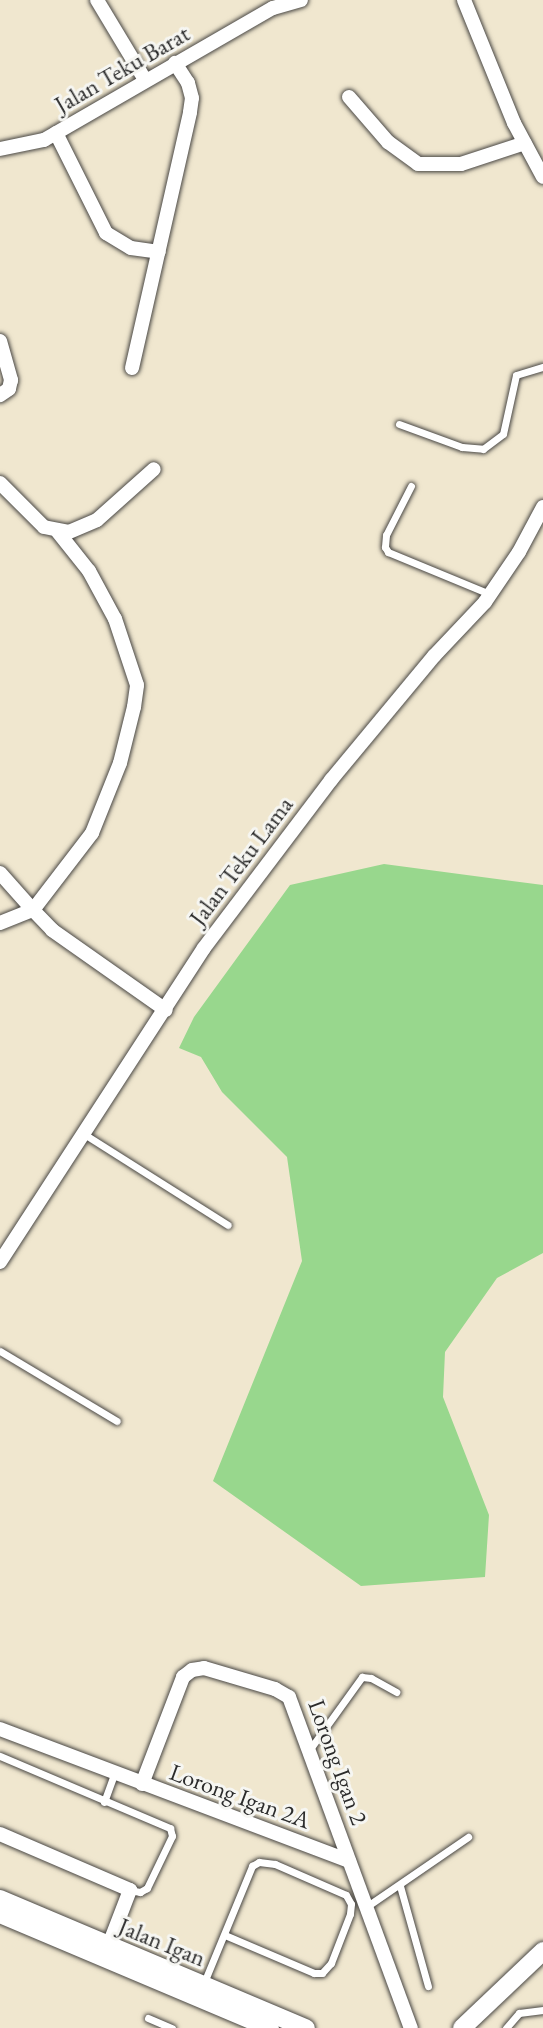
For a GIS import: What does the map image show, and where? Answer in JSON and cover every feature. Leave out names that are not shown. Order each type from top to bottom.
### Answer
[{"type":"street","points":[[97,0],[145,80]]},
{"type":"street","name":"Jalan Teku Barat","points":[[0,149],[19,147],[56,133],[272,4],[300,0]]},
{"type":"street","points":[[464,0],[474,31],[543,177]]},
{"type":"street","points":[[132,368],[192,98],[188,83],[175,63]]},
{"type":"street","points":[[349,97],[388,142],[418,164],[444,167],[461,164],[525,143]]},
{"type":"street","points":[[56,133],[106,233],[131,248],[159,252]]},
{"type":"street","points":[[0,341],[11,380],[9,389],[0,394]]},
{"type":"street","points":[[3,494],[44,527],[58,532],[69,532],[97,520],[155,469]]},
{"type":"street","name":"Jalan Teku Lama","points":[[0,1262],[204,948],[331,780],[490,594],[543,507]]},
{"type":"street","points":[[0,923],[33,910],[92,833],[120,763],[137,685],[115,619],[89,571],[58,532]]},
{"type":"street","points":[[0,873],[52,930],[166,1010]]},
{"type":"street","name":"Lorong Igan 2","points":[[142,1784],[183,1677],[192,1670],[204,1668],[275,1689],[289,1697],[310,1749],[405,2026]]},
{"type":"street","name":"Lorong Igan 2A","points":[[0,1729],[349,1861]]},
{"type":"street","points":[[0,1834],[130,1890],[108,1947]]},
{"type":"street","name":"Jalan Igan","points":[[0,1899],[108,1947],[306,2028]]},
{"type":"street","name":"Jalan Igan","points":[[0,1914],[270,2028]]},
{"type":"street","points":[[462,2028],[543,1951]]},
{"type":"lane","points":[[399,424],[462,447],[483,449],[503,434],[516,375],[543,368]]},
{"type":"lane","points":[[411,486],[386,535],[385,547],[388,552],[490,594]]},
{"type":"lane","points":[[84,1134],[228,1225]]},
{"type":"lane","points":[[0,1352],[117,1420]]},
{"type":"lane","points":[[310,1749],[362,1677],[371,1678],[396,1692]]},
{"type":"lane","points":[[0,1756],[170,1828],[172,1832],[147,1888],[140,1892],[130,1890]]},
{"type":"lane","points":[[104,1802],[114,1774]]},
{"type":"lane","points":[[366,1908],[468,1837]]},
{"type":"lane","points":[[203,1985],[253,1867],[265,1860],[346,1895],[351,1904],[351,1914],[331,1963],[322,1973],[314,1973],[225,1935]]},
{"type":"lane","points":[[400,1886],[428,1986]]},
{"type":"lane","points":[[506,2028],[519,2013],[543,2010]]},
{"type":"lane","points":[[149,2018],[172,2028]]},
{"type":"green space","points":[[384,864],[543,885],[543,1253],[497,1278],[445,1352],[443,1397],[489,1515],[485,1577],[361,1586],[213,1481],[302,1261],[287,1157],[222,1092],[201,1057],[179,1048],[194,1017],[290,885]]}]
